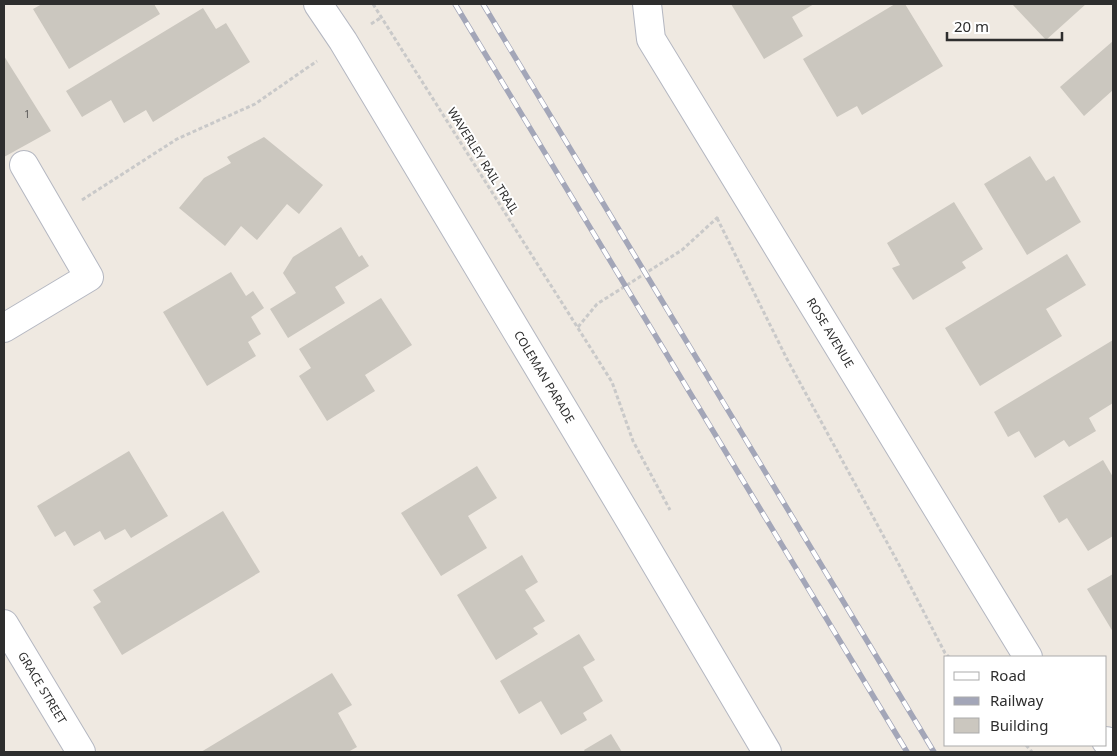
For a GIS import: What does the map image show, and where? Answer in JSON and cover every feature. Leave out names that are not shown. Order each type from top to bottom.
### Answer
[{"type":"street","name":"COLEMAN PARADE","points":[[318,4],[624,510],[766,752]]},
{"type":"street","name":"ROSE AVENUE","points":[[647,4],[651,39],[1027,656]]},
{"type":"street","points":[[4,328],[88,277],[24,165]]},
{"type":"street","name":"GRACE STREET","points":[[4,624],[81,752]]},
{"type":"path","name":"WAVERLEY RAIL TRAIL","points":[[374,4],[612,382],[633,441],[670,510]]},
{"type":"path","points":[[54,218],[177,139],[255,104],[305,71],[342,41],[382,17]]},
{"type":"path","points":[[578,327],[597,304],[682,250],[716,218],[748,199]]},
{"type":"path","points":[[716,218],[788,358],[948,656]]},
{"type":"building","points":[[42,4],[154,4],[160,14],[69,69],[33,9]]},
{"type":"building","points":[[731,4],[814,4],[792,17],[803,36],[764,59]]},
{"type":"building","points":[[895,4],[905,4],[943,66],[862,115],[857,106],[837,117],[803,59]]},
{"type":"building","points":[[1012,4],[1086,4],[1046,40]]},
{"type":"building","points":[[203,8],[216,29],[226,23],[250,62],[153,122],[146,110],[124,123],[111,100],[82,117],[66,91]]},
{"type":"building","points":[[1113,41],[1113,90],[1084,116],[1060,87]]},
{"type":"building","points":[[4,56],[51,131],[4,157]]},
{"type":"building","points":[[264,137],[323,185],[299,214],[287,204],[257,240],[241,226],[225,246],[179,208],[204,178],[231,163],[227,157]]},
{"type":"building","points":[[1030,156],[1046,181],[1054,176],[1081,222],[1027,255],[984,184]]},
{"type":"building","points":[[954,202],[983,249],[962,262],[966,268],[913,300],[892,268],[900,265],[887,243]]},
{"type":"building","points":[[341,227],[359,257],[362,255],[369,266],[335,287],[345,303],[288,338],[270,309],[296,293],[283,273],[293,257]]},
{"type":"building","points":[[1067,254],[1086,285],[1046,309],[1062,336],[980,386],[945,328]]},
{"type":"building","points":[[231,272],[246,296],[253,291],[264,308],[251,317],[261,334],[248,342],[256,356],[207,386],[163,312]]},
{"type":"building","points":[[381,298],[412,345],[365,375],[375,391],[327,421],[299,376],[311,368],[299,349]]},
{"type":"building","points":[[1113,340],[1113,403],[1089,418],[1096,431],[1069,447],[1064,440],[1035,458],[1019,431],[1008,437],[994,412]]},
{"type":"building","points":[[129,451],[168,516],[131,538],[125,529],[105,540],[100,531],[74,546],[65,531],[55,537],[37,506]]},
{"type":"building","points":[[1103,460],[1113,477],[1113,536],[1088,551],[1067,518],[1059,523],[1043,496]]},
{"type":"building","points":[[477,466],[497,498],[468,516],[487,548],[441,576],[401,513]]},
{"type":"building","points":[[223,511],[260,572],[122,655],[93,607],[101,602],[93,590]]},
{"type":"building","points":[[522,555],[538,582],[525,590],[545,621],[533,628],[538,634],[496,660],[457,595]]},
{"type":"building","points":[[1113,574],[1113,632],[1087,589]]},
{"type":"building","points":[[579,634],[595,660],[583,667],[603,701],[583,713],[587,720],[561,735],[541,701],[519,714],[500,681]]},
{"type":"building","points":[[332,673],[352,705],[338,713],[357,747],[348,752],[201,752]]},
{"type":"building","points":[[611,734],[622,752],[585,752],[584,750]]},
{"type":"railway","points":[[455,4],[907,752]]},
{"type":"railway","points":[[483,4],[934,752]]}]
